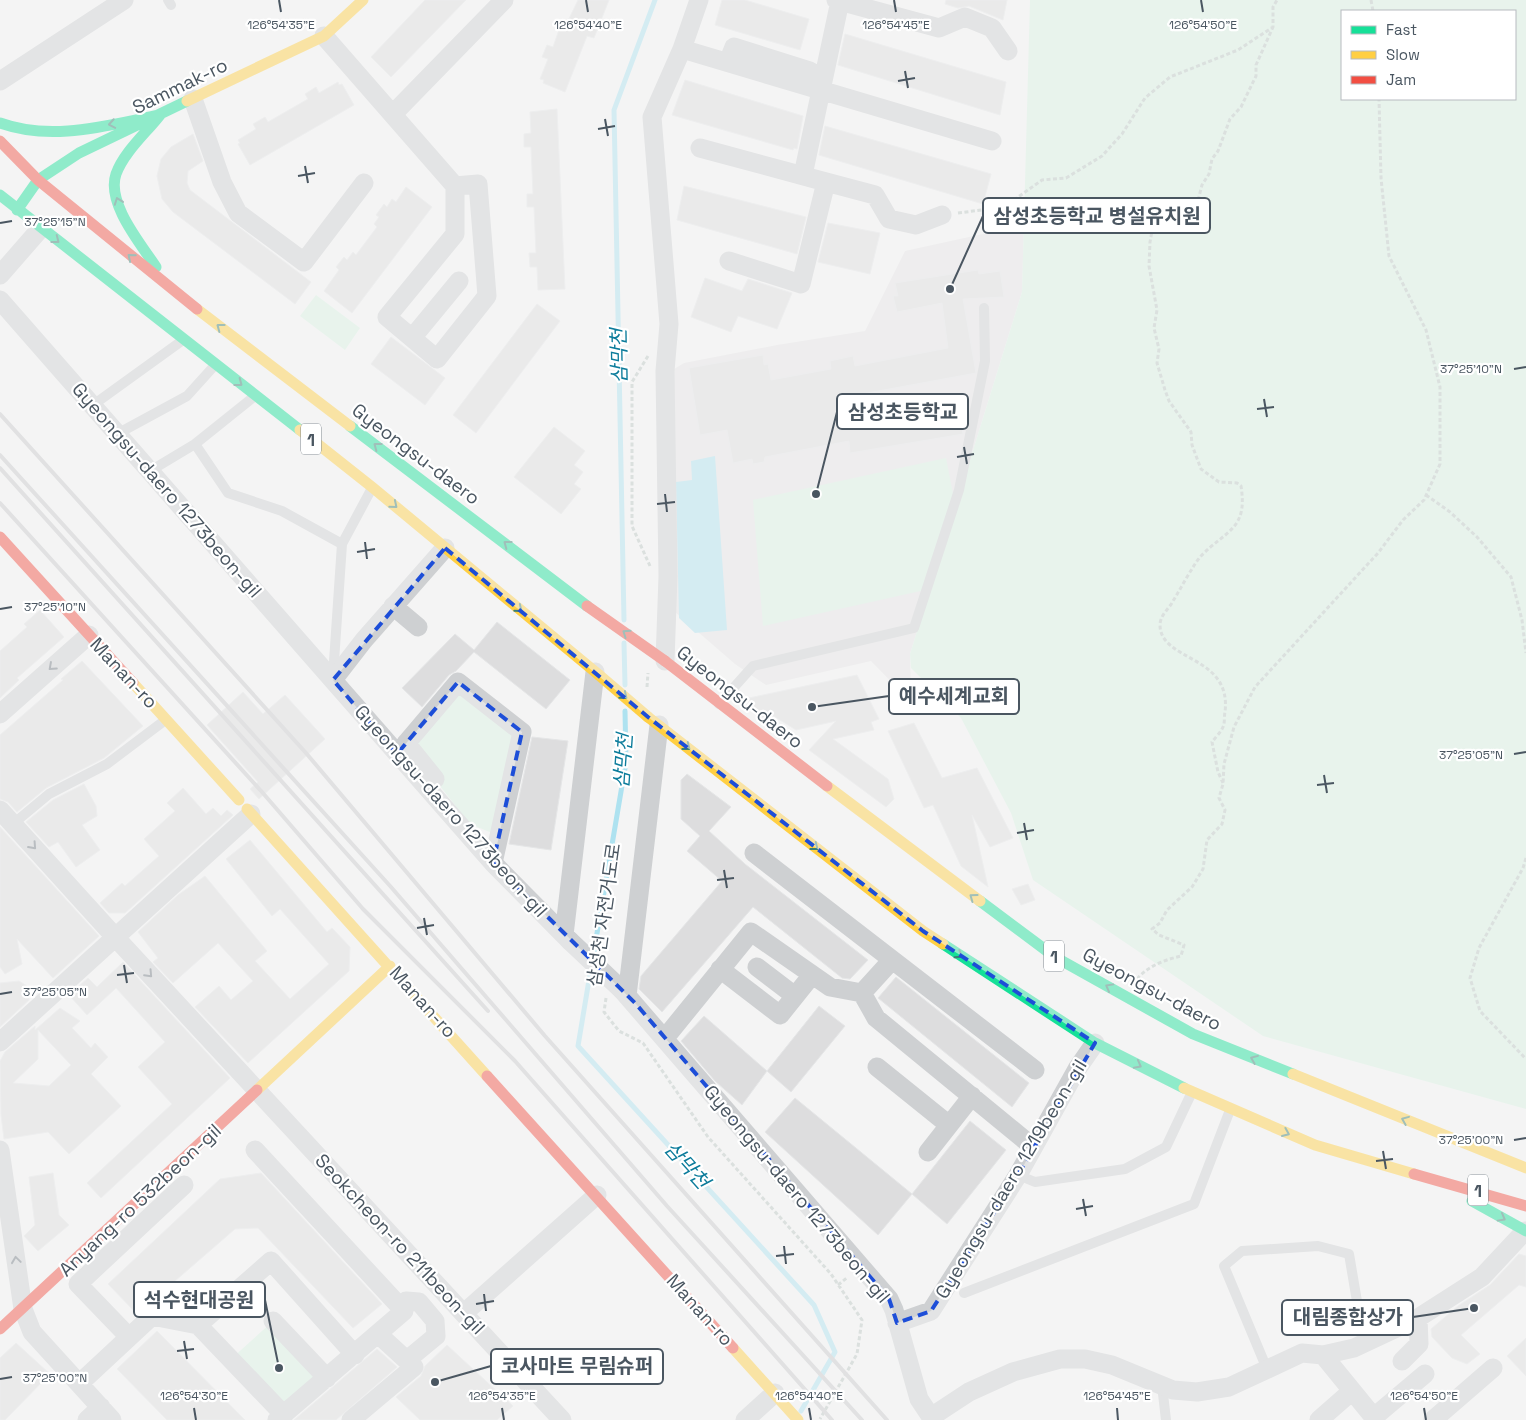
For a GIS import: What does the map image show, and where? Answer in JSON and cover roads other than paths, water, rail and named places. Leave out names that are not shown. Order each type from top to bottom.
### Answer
[{"type":"main road","name":"Sammak-ro","points":[[17,210],[38,180],[79,153],[324,36],[363,0]]},
{"type":"main road","points":[[0,123],[12,130],[49,132],[80,129],[160,115]]},
{"type":"main road","points":[[160,115],[124,162],[116,175],[114,187],[116,199],[124,217],[169,288]]},
{"type":"main road","name":"Gyeongsu-daero","points":[[0,141],[38,180],[169,288],[587,606],[657,662],[718,704],[1055,957],[1193,1034],[1526,1168]]},
{"type":"main road","name":"1","points":[[0,195],[372,487],[654,721],[923,931],[1095,1043],[1192,1092],[1315,1145],[1526,1206]]},
{"type":"main road","name":"Manan-ro","points":[[0,538],[239,800]]},
{"type":"main road","name":"Manan-ro","points":[[249,812],[597,1195],[798,1420]]},
{"type":"main road","name":"Anyang-ro 532beon-gil","points":[[0,1329],[258,1091],[390,966]]},
{"type":"main road","points":[[1499,1157],[1526,1160]]},
{"type":"main road","points":[[1429,1177],[1526,1231]]},
{"type":"street","points":[[0,81],[124,0]]},
{"type":"street","points":[[392,114],[504,0]]},
{"type":"street","points":[[657,662],[668,576],[665,371],[669,324],[652,118],[682,49],[699,0]]},
{"type":"street","points":[[803,176],[813,87],[838,1],[879,6],[939,28],[965,17],[992,28],[1008,51]]},
{"type":"street","points":[[324,36],[454,186],[455,234],[387,316],[436,359],[487,296],[478,184],[454,186]]},
{"type":"street","points":[[682,49],[992,141]]},
{"type":"street","points":[[193,99],[222,182],[238,213],[304,262],[364,183]]},
{"type":"street","points":[[700,148],[875,195],[889,219],[916,225],[942,215]]},
{"type":"street","points":[[729,262],[801,284],[826,182]]},
{"type":"street","points":[[0,274],[41,228]]},
{"type":"street","points":[[455,234],[482,232]]},
{"type":"street","points":[[412,338],[458,281]]},
{"type":"street","name":"Gyeongsu-daero 1273beon-gil","points":[[0,300],[333,680],[402,748],[493,862],[618,993],[664,1038],[889,1299],[919,1399],[932,1418]]},
{"type":"street","points":[[333,680],[393,606],[445,548]]},
{"type":"street","points":[[393,606],[418,626]]},
{"type":"street","points":[[0,714],[89,635]]},
{"type":"street","points":[[567,938],[597,673]]},
{"type":"street","points":[[470,824],[402,748],[458,682],[522,732],[493,862]]},
{"type":"street","points":[[618,993],[654,721]]},
{"type":"street","points":[[0,810],[258,1091]]},
{"type":"street","points":[[0,1042],[116,938],[249,812]]},
{"type":"street","points":[[754,853],[1035,1070]]},
{"type":"street","points":[[664,1038],[751,932],[830,987],[862,994],[876,1018],[1032,1146]]},
{"type":"street","points":[[862,994],[892,960]]},
{"type":"street","points":[[757,967],[795,996]]},
{"type":"street","points":[[720,969],[780,1015],[812,975]]},
{"type":"street","name":"Gyeongsu-daero 1219beon-gil","points":[[897,1323],[931,1312],[1018,1175],[1032,1146],[1095,1043]]},
{"type":"street","points":[[877,1067],[949,1124]]},
{"type":"street","name":"Seokcheon-ro 211beon-gil","points":[[258,1091],[562,1420]]},
{"type":"street","points":[[928,1152],[972,1096]]},
{"type":"street","points":[[0,1150],[23,1309],[32,1332],[106,1414],[87,1420]]},
{"type":"street","points":[[80,1383],[152,1316],[198,1325],[280,1417],[355,1355],[404,1311],[255,1150]]},
{"type":"street","points":[[129,1337],[78,1284],[184,1186]]},
{"type":"street","points":[[464,1313],[597,1195]]},
{"type":"street","points":[[932,1418],[969,1392],[1013,1372],[1060,1359],[1085,1360],[1112,1365],[1173,1390],[1197,1392],[1229,1387],[1302,1353],[1323,1355],[1354,1348],[1418,1318],[1482,1277],[1526,1231]]},
{"type":"street","points":[[198,1325],[271,1261],[355,1355]]},
{"type":"street","points":[[406,1301],[419,1302],[435,1321],[436,1336],[408,1360]]},
{"type":"street","points":[[1402,1361],[1419,1344],[1418,1318]]},
{"type":"street","points":[[273,1321],[328,1378]]},
{"type":"street","points":[[351,1420],[414,1367],[378,1334]]},
{"type":"street","points":[[1323,1355],[1375,1419],[1425,1374]]},
{"type":"street","points":[[1432,1420],[1493,1368]]},
{"type":"street","points":[[1319,1420],[1352,1391]]},
{"type":"street","points":[[745,1420],[779,1398]]},
{"type":"lane","points":[[718,704],[753,666],[914,628],[961,480],[985,361],[984,308]]},
{"type":"lane","points":[[93,405],[183,340]]},
{"type":"lane","points":[[117,434],[187,396],[215,365]]},
{"type":"lane","points":[[150,471],[195,444],[256,396]]},
{"type":"lane","points":[[195,444],[228,493],[282,511],[342,544]]},
{"type":"lane","points":[[333,680],[342,544],[372,487]]},
{"type":"lane","name":"Manan-ro","points":[[13,824],[49,794],[107,764],[166,719]]},
{"type":"lane","points":[[1018,1175],[1035,1182],[1125,1169],[1166,1147],[1192,1092]]},
{"type":"lane","points":[[964,1293],[1194,1204],[1231,1109]]},
{"type":"lane","points":[[1267,1370],[1224,1266],[1242,1251],[1318,1246],[1349,1254],[1360,1320],[1370,1342]]},
{"type":"lane","points":[[1162,1385],[1166,1420]]},
{"type":"water","points":[[715,456],[727,630],[695,633],[679,618],[676,482],[692,480],[691,461]]},
{"type":"waterway","name":"삼막천","points":[[624,620],[614,110],[655,0]]},
{"type":"waterway","name":"삼막천","points":[[624,643],[625,685]]},
{"type":"waterway","name":"삼막천","points":[[593,957],[626,762],[625,711]]},
{"type":"waterway","name":"삼막천","points":[[591,968],[578,1046],[814,1305],[835,1352],[801,1411]]},
{"type":"railway","points":[[0,414],[306,753],[545,1036],[887,1420]]},
{"type":"railway","points":[[0,455],[391,887],[667,1206],[862,1420]]},
{"type":"railway","points":[[0,468],[488,1011]]},
{"type":"railway","points":[[0,503],[262,792],[363,909],[515,1061],[832,1420]]},
{"type":"place","name":"삼성초등학교 병설유치원","points":[[950,289]]},
{"type":"place","name":"삼성초등학교","points":[[816,494]]},
{"type":"place","name":"예수세계교회","points":[[812,707]]},
{"type":"place","name":"대림종합상가","points":[[1474,1308]]},
{"type":"place","name":"석수현대공원","points":[[279,1368]]},
{"type":"place","name":"코사마트 무림슈퍼","points":[[435,1382]]}]
